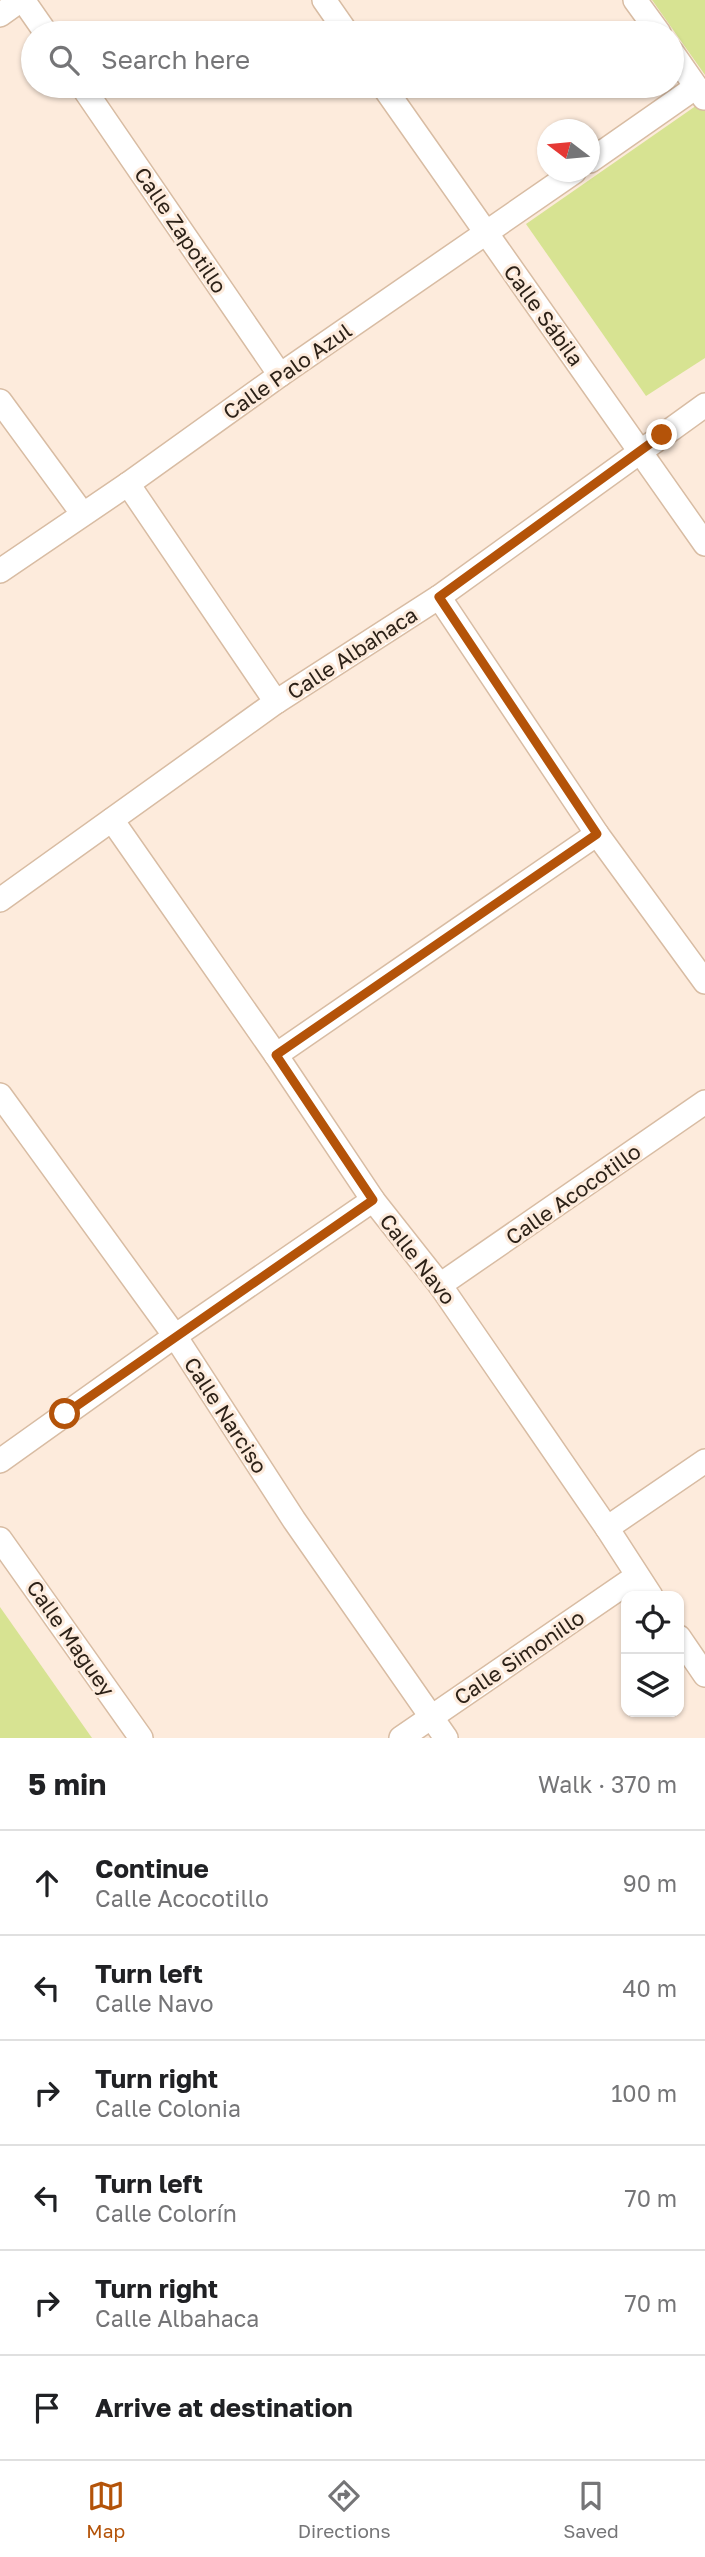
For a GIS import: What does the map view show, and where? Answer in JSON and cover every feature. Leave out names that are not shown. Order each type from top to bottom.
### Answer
[{"type":"street","points":[[0,15],[22,0],[37,21]]},
{"type":"street","points":[[324,0],[339,21]]},
{"type":"street","points":[[635,0],[650,21]]},
{"type":"street","points":[[600,154],[701,93],[684,69]]},
{"type":"street","name":"Calle Zapotillo","points":[[90,98],[280,375]]},
{"type":"street","name":"Calle Sábila","points":[[391,98],[705,544]]},
{"type":"street","name":"Calle Palo Azul","points":[[0,570],[128,484],[280,375],[559,182]]},
{"type":"street","points":[[0,401],[82,513]]},
{"type":"street","name":"Calle Albahaca","points":[[0,900],[276,702],[439,597],[705,405]]},
{"type":"street","points":[[128,484],[276,702]]},
{"type":"street","points":[[439,597],[597,834],[704,977]]},
{"type":"street","name":"Calle Navo","points":[[112,820],[276,1055],[373,1200],[440,1285],[648,1591]]},
{"type":"street","points":[[276,1055],[597,834]]},
{"type":"street","name":"Calle Narciso","points":[[0,1095],[175,1336],[294,1520],[446,1738]]},
{"type":"street","name":"Calle Acocotillo","points":[[440,1285],[705,1102]]},
{"type":"street","points":[[0,1461],[373,1200]]},
{"type":"street","points":[[607,1528],[705,1461]]},
{"type":"street","name":"Calle Maguey","points":[[0,1539],[141,1738]]},
{"type":"street","name":"Calle Simonillo","points":[[401,1738],[637,1576]]},
{"type":"street","points":[[684,1644],[705,1675]]},
{"type":"green space","points":[[652,0],[705,0],[705,75],[684,45],[684,21],[667,21]]},
{"type":"green space","points":[[700,103],[705,110],[705,358],[646,396],[526,224],[586,182],[600,182],[600,173]]},
{"type":"green space","points":[[0,1607],[92,1738],[0,1738]]},
{"type":"route","points":[[65,1414],[373,1200],[276,1055],[597,834],[439,597],[662,435]]}]
